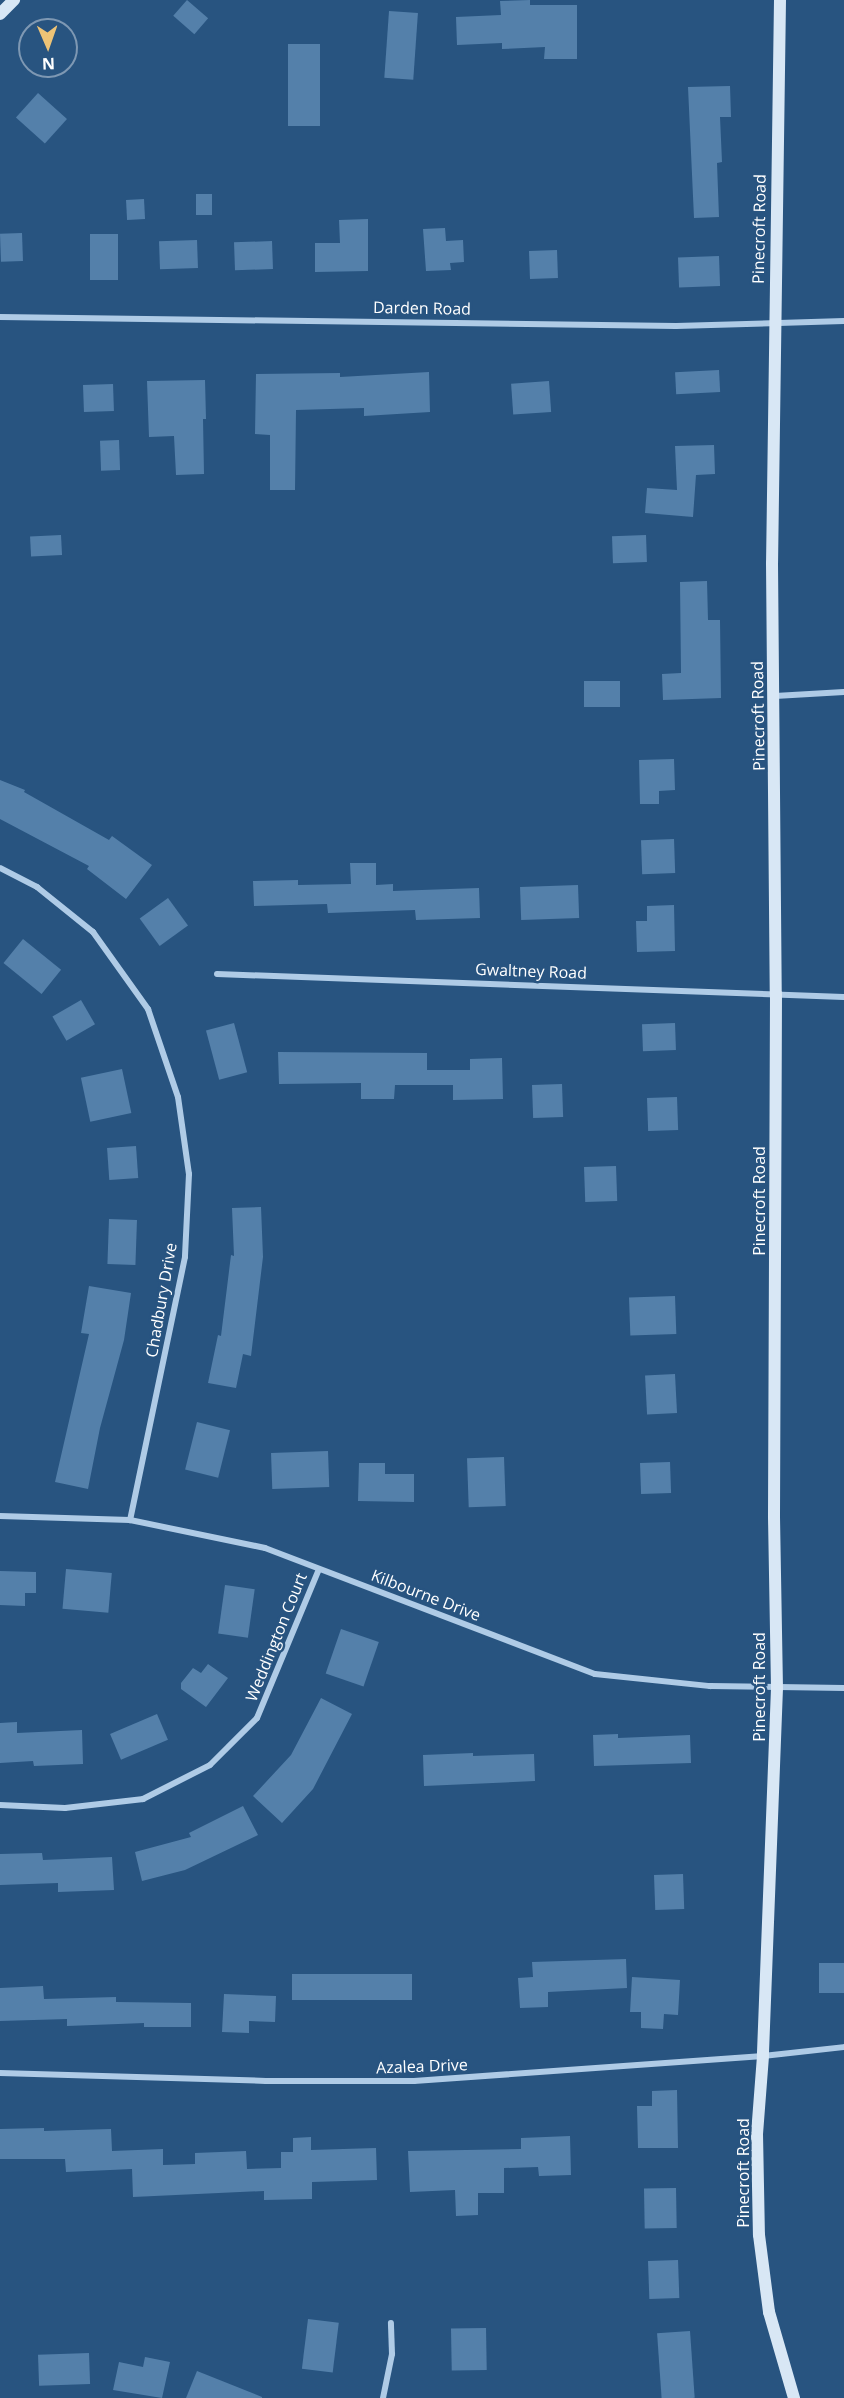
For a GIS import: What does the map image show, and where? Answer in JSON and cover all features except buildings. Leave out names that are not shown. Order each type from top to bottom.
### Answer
[{"type":"street","points":[[0,14],[14,0]]},
{"type":"street","name":"Pinecroft Road","points":[[780,0],[772,563],[775,696],[774,1517],[777,1688],[763,2056],[757,2134],[759,2235],[769,2312],[794,2398]]},
{"type":"street","name":"Darden Road","points":[[0,317],[676,326],[844,321]]},
{"type":"street","points":[[775,696],[844,692]]},
{"type":"street","name":"Chadbury Drive","points":[[0,868],[37,887],[93,932],[148,1009],[178,1097],[189,1174],[185,1257],[130,1520]]},
{"type":"street","name":"Gwaltney Road","points":[[217,974],[844,997]]},
{"type":"street","name":"Kilbourne Drive","points":[[0,1516],[130,1520],[265,1548],[595,1674],[710,1686],[844,1688]]},
{"type":"street","name":"Weddington Court","points":[[0,1805],[65,1808],[143,1799],[210,1764],[257,1718],[319,1569]]},
{"type":"street","name":"Azalea Drive","points":[[0,2073],[266,2081],[414,2081],[763,2056],[844,2046]]},
{"type":"street","points":[[383,2398],[392,2354],[391,2323]]}]
